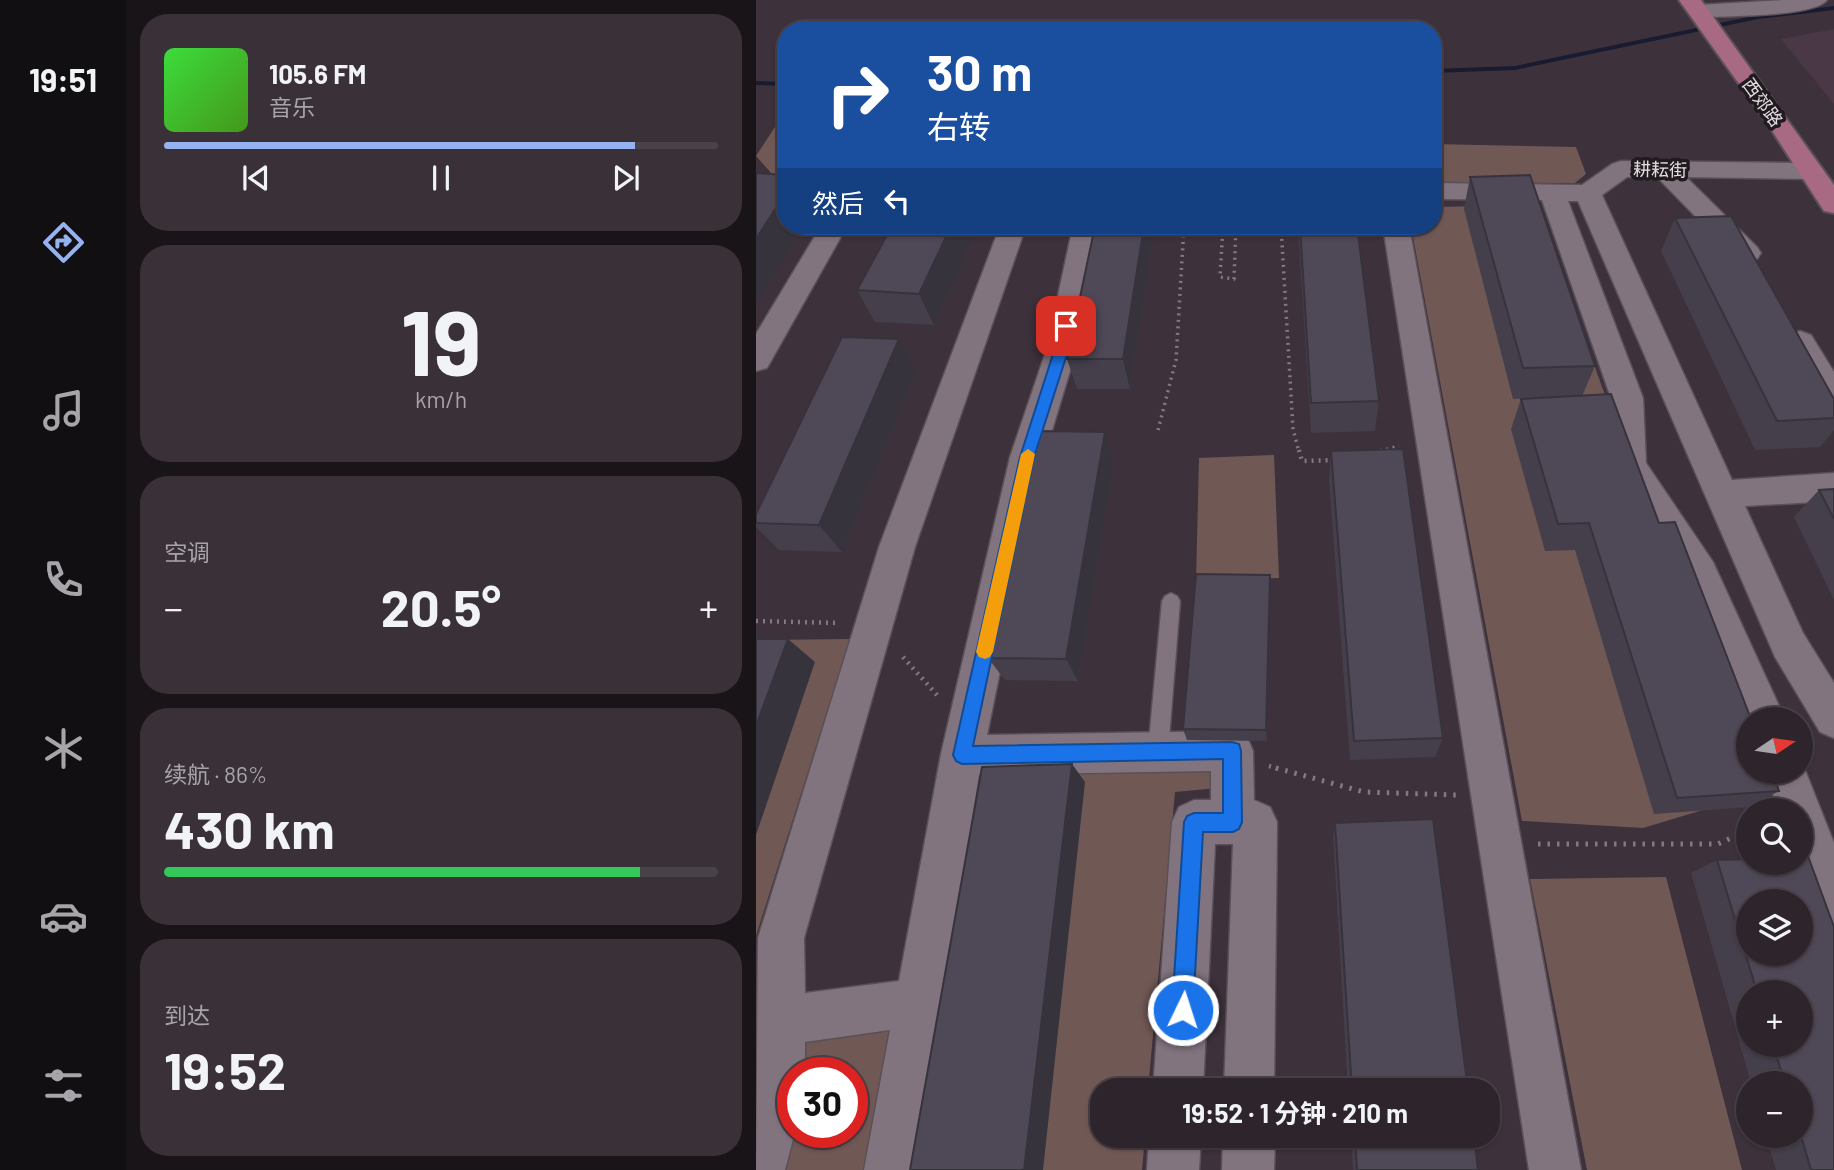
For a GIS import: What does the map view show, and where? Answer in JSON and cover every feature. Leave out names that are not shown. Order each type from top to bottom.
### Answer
[{"type":"main road","name":"西郊路","points":[[1694,6],[1834,205]]},
{"type":"street","points":[[1694,6],[1807,5],[1817,0]]},
{"type":"street","name":"耕耘街","points":[[1588,193],[1621,169],[1811,171]]},
{"type":"street","points":[[1663,169],[1743,246],[1764,281]]},
{"type":"street","points":[[1442,191],[1588,193],[1789,645],[1834,719]]},
{"type":"street","points":[[1552,193],[1627,398],[1629,465],[1700,573],[1760,707]]},
{"type":"street","points":[[756,360],[829,235]]},
{"type":"street","points":[[759,1170],[780,1088],[768,1021],[781,938],[897,547],[1010,235]]},
{"type":"street","points":[[890,1170],[962,755],[1027,457],[1061,351],[1084,235]]},
{"type":"street","points":[[1397,235],[1555,1170]]},
{"type":"street","points":[[1785,316],[1834,398]]},
{"type":"street","points":[[1723,494],[1834,487]]},
{"type":"street","points":[[962,755],[1232,751],[1233,822]]},
{"type":"street","points":[[1179,1078],[1194,822],[1255,822],[1250,1078]]},
{"type":"street","points":[[1813,847],[1834,903]]},
{"type":"street","points":[[768,1021],[919,1002]]},
{"type":"street","points":[[1173,1170],[1174,1148]]},
{"type":"street","points":[[1248,1148],[1248,1170]]},
{"type":"lane","points":[[1158,752],[1171,601]]},
{"type":"path","points":[[1158,430],[1176,360],[1183,235]]},
{"type":"path","points":[[1222,235],[1220,277],[1234,279],[1236,235]]},
{"type":"path","points":[[1282,235],[1293,429],[1302,461],[1338,460]]},
{"type":"path","points":[[1377,452],[1430,437]]},
{"type":"path","points":[[1233,758],[1289,770],[1364,792],[1492,796]]},
{"type":"path","points":[[1500,844],[1718,844],[1736,836]]},
{"type":"shaded area","points":[[1834,29],[1834,104],[1781,39]]},
{"type":"shaded area","points":[[777,124],[777,175],[773,175],[756,156]]},
{"type":"shaded area","points":[[1442,144],[1576,147],[1586,174],[1575,183],[1442,182]]},
{"type":"shaded area","points":[[1539,205],[1602,387],[1736,718],[1736,784],[1759,784],[1766,791],[1643,828],[1522,821],[1413,235],[1442,235],[1442,207]]},
{"type":"shaded area","points":[[1274,455],[1279,578],[1196,581],[1199,458]]},
{"type":"shaded area","points":[[850,639],[756,936],[756,640]]},
{"type":"shaded area","points":[[1218,766],[1218,788],[1175,792],[1149,1078],[1090,1078],[1090,1148],[1144,1148],[1142,1170],[756,1170],[756,1049],[940,1014],[982,775]]},
{"type":"shaded area","points":[[1666,877],[1742,1170],[1587,1170],[1530,879]]},
{"type":"building","points":[[756,173],[777,174],[777,206],[756,239]]},
{"type":"building","points":[[1530,175],[1595,366],[1523,368],[1470,177]]},
{"type":"building","points":[[1731,216],[1834,399],[1834,418],[1777,421],[1675,218]]},
{"type":"building","points":[[887,235],[947,235],[919,294],[857,290]]},
{"type":"building","points":[[1093,235],[1143,235],[1123,359],[1067,359]]},
{"type":"building","points":[[1301,235],[1358,235],[1379,401],[1311,403]]},
{"type":"building","points":[[842,337],[899,339],[819,525],[756,523],[756,514]]},
{"type":"building","points":[[1611,394],[1659,523],[1675,522],[1746,707],[1736,707],[1736,784],[1776,784],[1779,791],[1677,798],[1589,523],[1558,524],[1521,399]]},
{"type":"building","points":[[1039,431],[1105,432],[1066,659],[988,658]]},
{"type":"building","points":[[1403,449],[1443,738],[1354,741],[1331,451]]},
{"type":"building","points":[[1834,489],[1834,519],[1819,490]]},
{"type":"building","points":[[1196,574],[1270,575],[1266,730],[1183,729]]},
{"type":"building","points":[[756,639],[788,639],[756,726]]},
{"type":"building","points":[[1072,764],[1024,1170],[910,1170],[982,767]]},
{"type":"building","points":[[1433,819],[1466,1078],[1351,1078],[1335,823]]},
{"type":"building","points":[[1736,859],[1736,875],[1813,875],[1813,870],[1834,927],[1834,1170],[1811,1170],[1805,1148],[1813,1148],[1813,1071],[1781,1071],[1777,1057],[1813,1057],[1813,980],[1753,980],[1749,966],[1813,966],[1813,889],[1736,889],[1736,923],[1717,860]]},
{"type":"building","points":[[1356,1148],[1475,1148],[1478,1170],[1357,1170]]},
{"type":"waterway","points":[[1442,71],[1515,68],[1758,17],[1834,8]]},
{"type":"waterway","points":[[756,83],[777,84]]},
{"type":"slow traffic","points":[[985,652],[1028,454]]},
{"type":"route","points":[[1066,326],[1061,351],[1027,457],[962,755],[1232,751],[1233,822],[1194,822],[1183,1010]]}]
